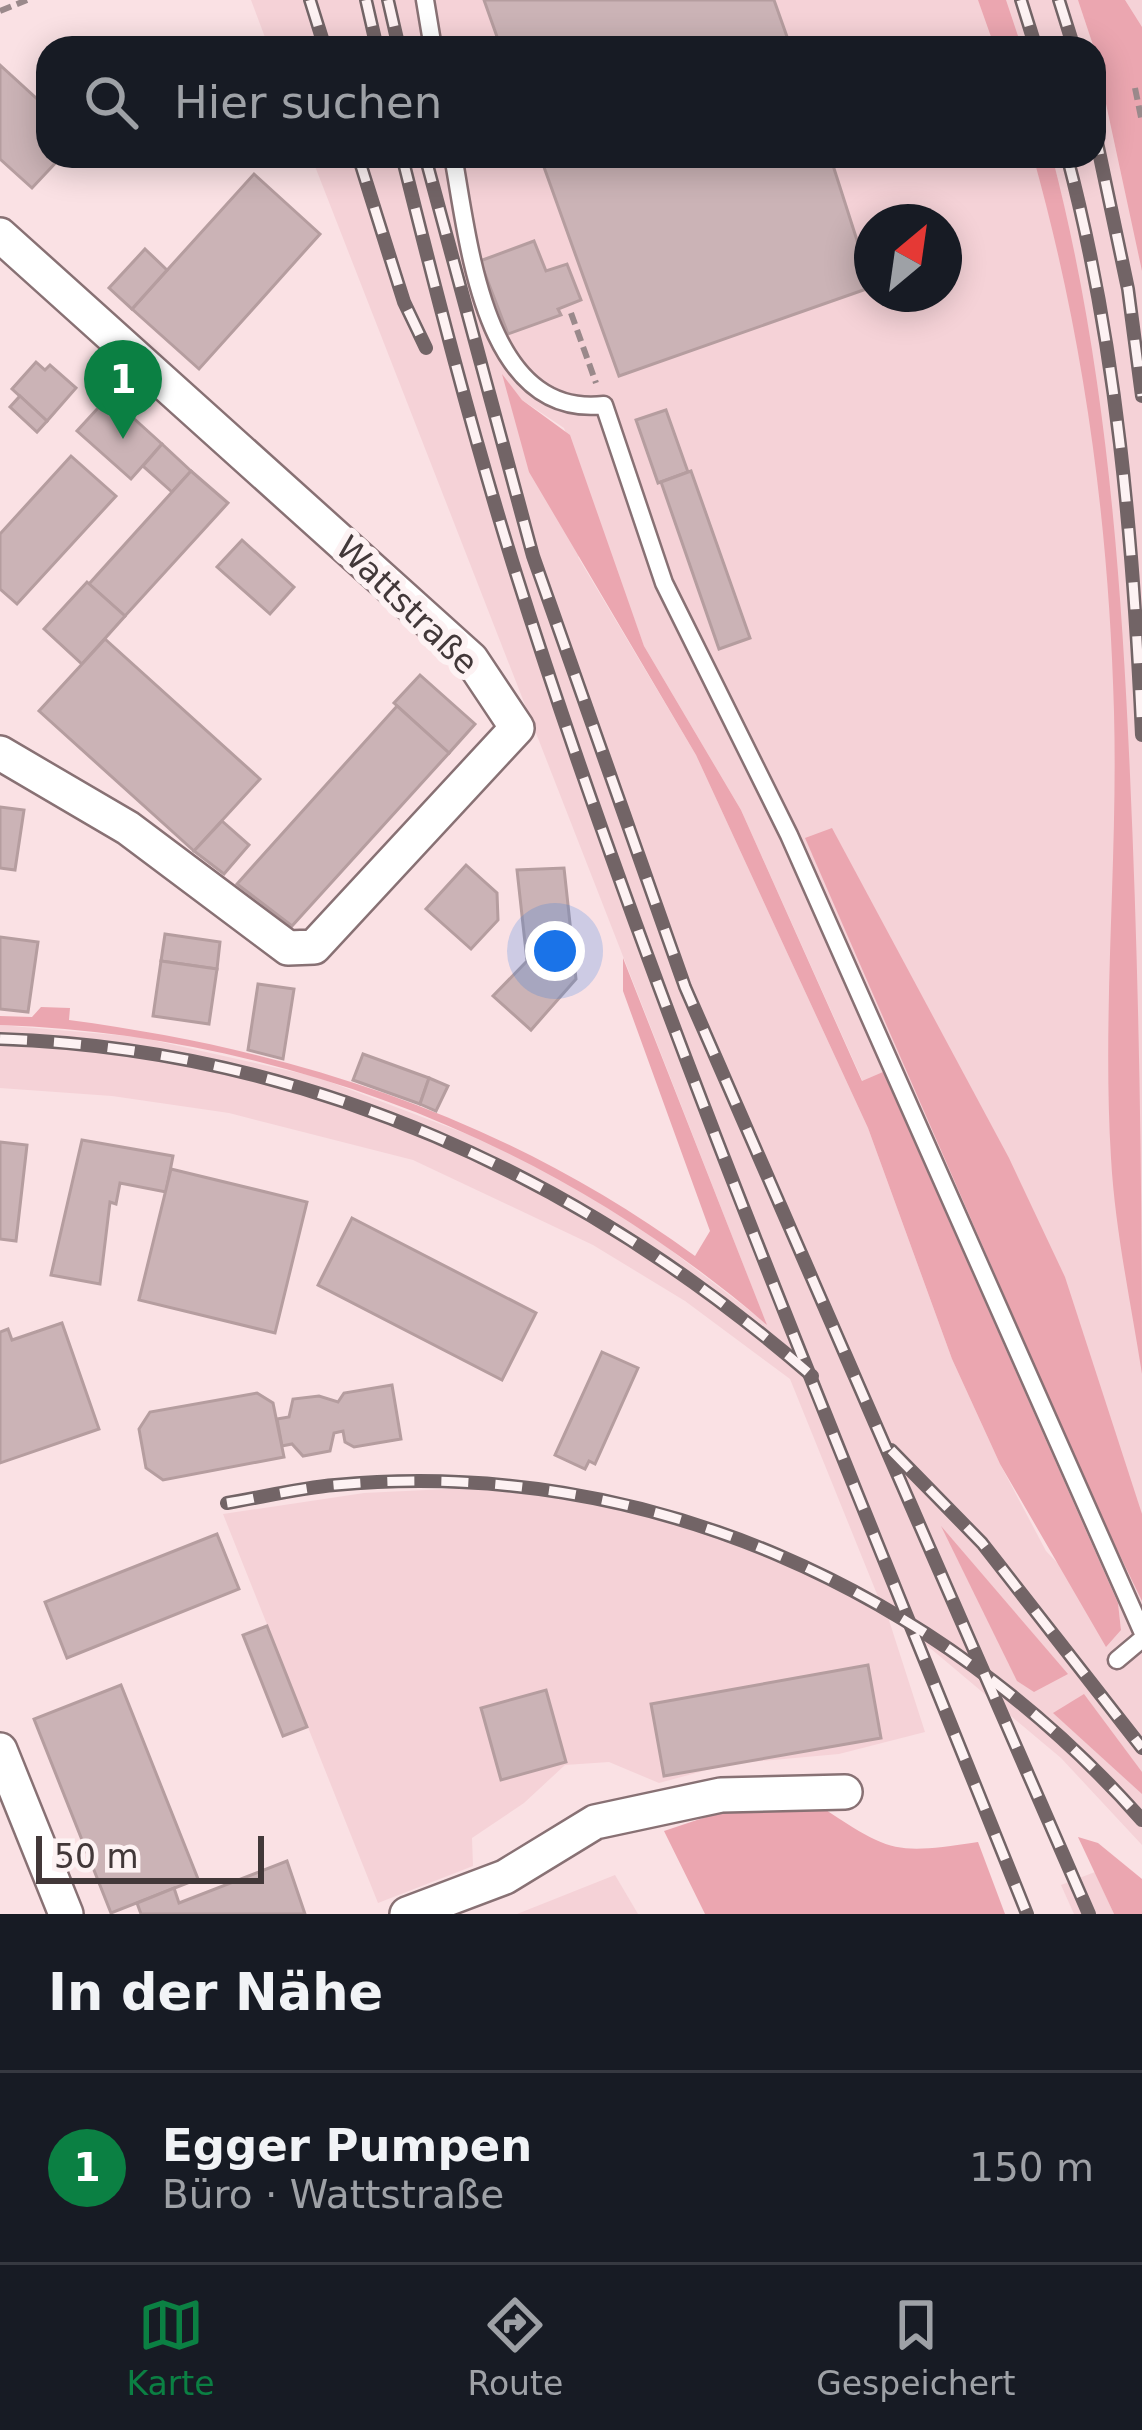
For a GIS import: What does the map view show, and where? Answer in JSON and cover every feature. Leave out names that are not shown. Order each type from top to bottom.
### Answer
[{"type":"street","name":"Wattstraße","points":[[0,235],[471,658],[517,728],[314,947],[289,948],[128,828],[0,753]]},
{"type":"street","points":[[0,1750],[66,1914]]},
{"type":"street","points":[[407,1914],[505,1877],[595,1822],[721,1796],[844,1792]]},
{"type":"lane","points":[[425,0],[431,36]]},
{"type":"lane","points":[[456,168],[498,346],[545,394],[573,409],[604,405],[664,583],[789,835],[1142,1635],[1117,1660]]},
{"type":"path","points":[[0,11],[27,0]]},
{"type":"path","points":[[1135,88],[1142,122]]},
{"type":"path","points":[[571,313],[604,405]]},
{"type":"shaded area","points":[[251,0],[1142,0],[1142,1845],[1061,1758],[886,1611],[925,1732],[839,1754],[729,1764],[659,1783],[609,1762],[565,1765],[524,1803],[472,1838],[473,1866],[378,1903],[223,1514],[364,1493],[468,1488],[582,1500],[693,1527],[783,1560],[883,1609],[790,1379],[685,1301],[593,1245],[413,1160],[229,1113],[112,1096],[0,1088],[0,1025],[139,1037],[317,1077],[493,1144],[642,1228],[766,1323],[316,168],[1106,168],[1106,36],[264,36]],"holes":[[[503,378],[522,400],[564,428],[644,646],[741,810],[863,1082],[883,1073],[1118,1603],[1121,1630],[1046,1551],[1000,1464],[952,1359],[868,1128],[696,755],[578,557],[581,554]]]},
{"type":"shaded area","points":[[978,0],[1006,0],[1018,36],[991,36]]},
{"type":"shaded area","points":[[1078,0],[1125,0],[1142,27],[1142,271],[1106,104],[1106,36],[1090,36]]},
{"type":"shaded area","points":[[1036,168],[1055,168],[1070,233],[1098,386],[1115,541],[1136,925],[1142,1374],[1111,1158],[1108,1046],[1115,768],[1106,571],[1091,431]]},
{"type":"shaded area","points":[[502,374],[522,400],[570,435],[644,646],[741,810],[862,1081],[883,1072],[1118,1603],[1121,1630],[1106,1647],[1000,1464],[952,1359],[868,1128],[696,755],[529,472]]},
{"type":"shaded area","points":[[832,828],[1009,1158],[1065,1277],[1142,1514],[1142,1601],[1096,1506],[805,838]]},
{"type":"shaded area","points":[[623,958],[767,1325],[684,1260],[597,1202],[505,1152],[409,1110],[310,1076],[209,1050],[105,1033],[0,1025],[0,1016],[32,1017],[41,1007],[70,1008],[69,1020],[238,1051],[398,1098],[550,1165],[695,1256],[710,1231],[623,991]]},
{"type":"shaded area","points":[[941,1526],[1068,1674],[1034,1692],[1017,1681]]},
{"type":"shaded area","points":[[1084,1694],[1142,1772],[1142,1794],[1053,1713]]},
{"type":"shaded area","points":[[823,1808],[896,1847],[978,1842],[1005,1914],[705,1914],[664,1831],[724,1811]]},
{"type":"shaded area","points":[[1078,1837],[1098,1843],[1142,1879],[1142,1914],[1114,1914]]},
{"type":"shaded area","points":[[1095,1872],[1114,1914],[1074,1914],[1061,1885]]},
{"type":"shaded area","points":[[615,1875],[638,1914],[517,1914]]},
{"type":"building","points":[[484,0],[774,0],[787,36],[497,36]]},
{"type":"building","points":[[0,65],[36,98],[36,168],[51,168],[32,188],[0,159]]},
{"type":"building","points":[[544,168],[834,168],[854,231],[854,293],[619,376]]},
{"type":"building","points":[[254,174],[320,234],[199,369],[132,309]]},
{"type":"building","points":[[534,241],[546,271],[567,264],[581,300],[558,309],[561,315],[508,334],[480,261]]},
{"type":"building","points":[[145,249],[167,270],[132,309],[109,288]]},
{"type":"building","points":[[36,362],[45,370],[50,365],[76,388],[47,421],[12,389]]},
{"type":"building","points":[[20,396],[47,421],[37,432],[10,407]]},
{"type":"building","points":[[109,396],[162,444],[131,479],[77,431]]},
{"type":"building","points":[[666,410],[688,472],[658,483],[636,420]]},
{"type":"building","points":[[162,444],[191,471],[172,492],[143,466]]},
{"type":"building","points":[[71,456],[116,496],[17,604],[0,589],[0,534]]},
{"type":"building","points":[[191,471],[228,503],[125,616],[89,584]]},
{"type":"building","points":[[691,471],[750,638],[719,649],[661,482]]},
{"type":"building","points":[[242,540],[294,587],[270,614],[217,567]]},
{"type":"building","points":[[87,582],[125,616],[82,664],[44,629]]},
{"type":"building","points":[[105,639],[260,779],[194,851],[39,711]]},
{"type":"building","points":[[420,675],[475,724],[449,753],[394,703]]},
{"type":"building","points":[[397,706],[449,753],[292,926],[237,884]]},
{"type":"building","points":[[0,807],[24,810],[15,870],[0,868]]},
{"type":"building","points":[[222,821],[249,845],[224,874],[194,851]]},
{"type":"building","points":[[466,865],[497,893],[498,920],[471,949],[426,909]]},
{"type":"building","points":[[564,868],[576,979],[531,1030],[493,996],[527,961],[517,870]]},
{"type":"building","points":[[165,934],[220,942],[217,969],[161,961]]},
{"type":"building","points":[[0,937],[38,942],[28,1012],[0,1009]]},
{"type":"building","points":[[161,961],[217,969],[209,1024],[153,1016]]},
{"type":"building","points":[[258,984],[294,989],[283,1059],[248,1050]]},
{"type":"building","points":[[363,1054],[429,1078],[420,1104],[353,1080]]},
{"type":"building","points":[[429,1078],[448,1086],[436,1111],[420,1104]]},
{"type":"building","points":[[82,1140],[173,1156],[166,1192],[120,1183],[116,1204],[110,1202],[100,1284],[51,1275]]},
{"type":"building","points":[[0,1142],[27,1145],[16,1241],[0,1239]]},
{"type":"building","points":[[171,1169],[307,1202],[275,1333],[139,1300]]},
{"type":"building","points":[[352,1218],[536,1313],[502,1380],[318,1285]]},
{"type":"building","points":[[62,1323],[99,1429],[0,1463],[0,1332],[8,1329],[12,1340]]},
{"type":"building","points":[[602,1352],[638,1368],[595,1464],[589,1461],[585,1469],[555,1455]]},
{"type":"building","points":[[392,1385],[401,1439],[354,1447],[345,1442],[343,1431],[334,1433],[330,1451],[303,1456],[292,1444],[282,1446],[277,1419],[289,1417],[293,1399],[319,1396],[338,1402],[344,1393]]},
{"type":"building","points":[[257,1393],[273,1403],[284,1457],[163,1480],[146,1468],[139,1429],[150,1412]]},
{"type":"building","points":[[217,1534],[239,1589],[67,1658],[45,1602]]},
{"type":"building","points":[[267,1626],[307,1727],[283,1736],[243,1635]]},
{"type":"building","points":[[868,1665],[881,1738],[664,1776],[651,1704]]},
{"type":"building","points":[[121,1685],[198,1879],[111,1913],[34,1719]]},
{"type":"building","points":[[546,1690],[566,1762],[501,1780],[481,1708]]},
{"type":"building","points":[[287,1861],[305,1914],[141,1914],[137,1903],[174,1888],[179,1903]]},
{"type":"railway","points":[[310,0],[321,36]]},
{"type":"railway","points":[[366,0],[374,36]]},
{"type":"railway","points":[[388,0],[396,36]]},
{"type":"railway","points":[[1021,0],[1032,36]]},
{"type":"railway","points":[[1059,0],[1070,36]]},
{"type":"railway","points":[[362,168],[404,302],[426,348]]},
{"type":"railway","points":[[405,168],[498,513],[629,905],[757,1244],[1027,1914]]},
{"type":"railway","points":[[428,168],[533,556],[685,987],[1089,1914]]},
{"type":"railway","points":[[1070,168],[1099,299],[1120,443],[1142,735]]},
{"type":"railway","points":[[1102,168],[1128,289],[1142,396]]},
{"type":"railway","points":[[0,1039],[114,1048],[224,1068],[331,1098],[435,1137],[535,1185],[632,1241],[724,1305],[812,1376]]},
{"type":"railway","points":[[891,1450],[982,1543],[1142,1748]]},
{"type":"railway","points":[[227,1503],[335,1485],[450,1482],[563,1493],[672,1517],[778,1555],[878,1605],[973,1666],[1061,1738],[1142,1820]]},
{"type":"place","name":"Egger Pumpen","points":[[123,439]]}]
